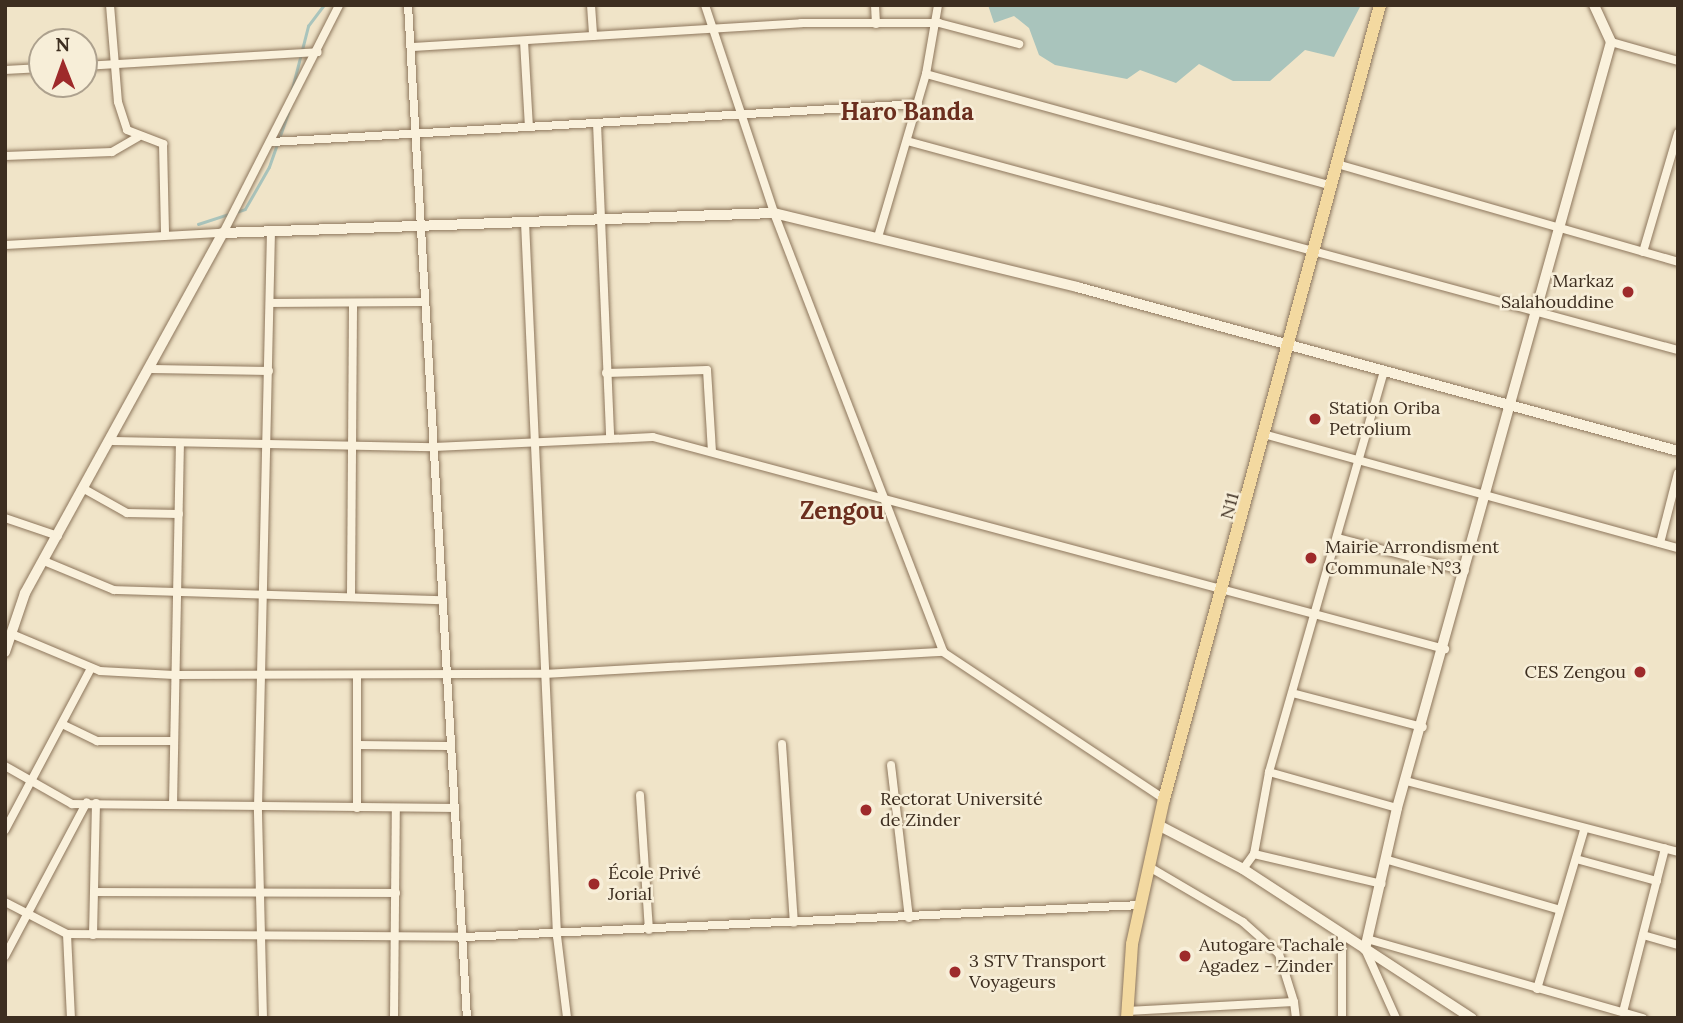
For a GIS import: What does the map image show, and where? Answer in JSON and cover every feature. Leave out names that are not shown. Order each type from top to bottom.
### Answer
[{"type":"main road","name":"N11","points":[[1127,1014],[1140,905],[1151,868],[1164,799],[1225,594],[1380,5]]},
{"type":"street","points":[[110,5],[118,102],[127,130],[138,137],[163,144],[165,235]]},
{"type":"street","points":[[5,652],[14,635],[25,593],[86,490],[152,369],[272,142],[339,5]]},
{"type":"street","points":[[408,5],[413,47],[418,227],[434,447],[438,600],[447,746],[465,937],[467,1018]]},
{"type":"street","points":[[591,5],[593,36]]},
{"type":"street","points":[[705,5],[746,115],[774,214],[943,652],[1164,799]]},
{"type":"street","points":[[875,5],[876,24]]},
{"type":"street","points":[[878,237],[926,74],[939,23],[938,5]]},
{"type":"street","points":[[1396,1018],[1366,944],[1388,860],[1397,808],[1445,649],[1611,42],[1594,5]]},
{"type":"street","points":[[413,47],[714,29],[939,23],[1018,44]]},
{"type":"street","points":[[524,41],[529,127]]},
{"type":"street","points":[[1611,42],[1678,61]]},
{"type":"street","points":[[98,66],[317,52]]},
{"type":"street","points":[[5,70],[28,69]]},
{"type":"street","points":[[926,74],[1332,186]]},
{"type":"street","points":[[272,142],[414,136],[918,104]]},
{"type":"street","points":[[597,123],[610,436]]},
{"type":"street","points":[[1643,252],[1678,133]]},
{"type":"street","points":[[5,156],[112,152],[138,137]]},
{"type":"street","points":[[907,141],[1314,254],[1678,350]]},
{"type":"street","points":[[1337,164],[1678,262]]},
{"type":"street","points":[[5,245],[271,230],[774,214],[878,237],[1291,345],[1678,451]]},
{"type":"street","points":[[525,222],[556,936],[567,1018]]},
{"type":"street","points":[[263,1018],[265,936],[259,895],[258,808],[271,447],[271,230]]},
{"type":"street","points":[[270,303],[424,302]]},
{"type":"street","points":[[351,594],[353,303]]},
{"type":"street","points":[[152,369],[269,371]]},
{"type":"street","points":[[606,373],[707,370],[712,452]]},
{"type":"street","points":[[1243,869],[1254,854],[1269,772],[1296,694],[1384,371]]},
{"type":"street","points":[[1267,435],[1678,548]]},
{"type":"street","points":[[113,441],[271,447],[434,447],[610,436],[653,437],[1225,594],[1445,649]]},
{"type":"street","points":[[173,805],[180,445]]},
{"type":"street","points":[[1660,543],[1678,473]]},
{"type":"street","points":[[86,490],[127,513],[179,514]]},
{"type":"street","points":[[5,518],[58,536]]},
{"type":"street","points":[[1338,538],[1465,571]]},
{"type":"street","points":[[44,561],[105,589],[177,596],[351,594],[438,600]]},
{"type":"street","points":[[14,635],[90,668],[174,675],[356,677],[544,674],[943,652]]},
{"type":"street","points":[[5,830],[31,779],[64,725],[90,668]]},
{"type":"street","points":[[356,677],[357,808]]},
{"type":"street","points":[[1296,694],[1423,727]]},
{"type":"street","points":[[64,725],[97,741],[173,741]]},
{"type":"street","points":[[782,744],[794,923]]},
{"type":"street","points":[[358,745],[447,746]]},
{"type":"street","points":[[891,765],[909,918]]},
{"type":"street","points":[[5,766],[72,804],[87,802],[258,808],[453,808]]},
{"type":"street","points":[[1269,772],[1397,808]]},
{"type":"street","points":[[1406,782],[1584,830],[1678,852]]},
{"type":"street","points":[[640,795],[649,930]]},
{"type":"street","points":[[5,956],[87,802]]},
{"type":"street","points":[[93,934],[96,803]]},
{"type":"street","points":[[394,1018],[396,808]]},
{"type":"street","points":[[1160,826],[1243,869],[1342,934],[1366,944],[1643,1018]]},
{"type":"street","points":[[1537,989],[1584,830]]},
{"type":"street","points":[[1623,1012],[1665,848]]},
{"type":"street","points":[[1254,854],[1382,884]]},
{"type":"street","points":[[1576,859],[1657,881]]},
{"type":"street","points":[[1388,860],[1560,910]]},
{"type":"street","points":[[1151,868],[1243,922],[1279,954],[1294,1002],[1296,1018]]},
{"type":"street","points":[[94,892],[259,895],[396,893]]},
{"type":"street","points":[[5,902],[67,934],[396,937],[556,936],[1140,905]]},
{"type":"street","points":[[67,934],[71,1018]]},
{"type":"street","points":[[1342,934],[1342,1018]]},
{"type":"street","points":[[1643,935],[1678,945]]},
{"type":"street","points":[[1366,944],[1472,1018]]},
{"type":"street","points":[[1127,1014],[1294,1002]]},
{"type":"water","points":[[988,5],[1361,5],[1334,57],[1305,50],[1270,81],[1233,81],[1199,64],[1176,83],[1140,70],[1127,79],[1055,65],[1039,55],[1029,28],[1014,16],[994,23]]},
{"type":"waterway","points":[[292,89],[308,26],[324,5]]},
{"type":"waterway","points":[[236,212],[245,209],[269,167],[288,113]]},
{"type":"waterway","points":[[198,224],[229,214]]},
{"type":"place","name":"Markaz Salahouddine","points":[[1628,292]]},
{"type":"place","name":"Station Oriba Petrolium","points":[[1315,419]]},
{"type":"place","name":"Mairie Arrondisment Communale N°3","points":[[1311,558]]},
{"type":"place","name":"CES Zengou","points":[[1640,672]]},
{"type":"place","name":"Rectorat Université de Zinder","points":[[866,810]]},
{"type":"place","name":"École Privé Jorial","points":[[594,884]]},
{"type":"place","name":"Autogare Tachale Agadez - Zinder","points":[[1185,956]]},
{"type":"place","name":"3 STV Transport Voyageurs","points":[[955,972]]},
{"type":"district","name":"Haro Banda","points":[[907,112]]},
{"type":"district","name":"Zengou","points":[[842,511]]}]
